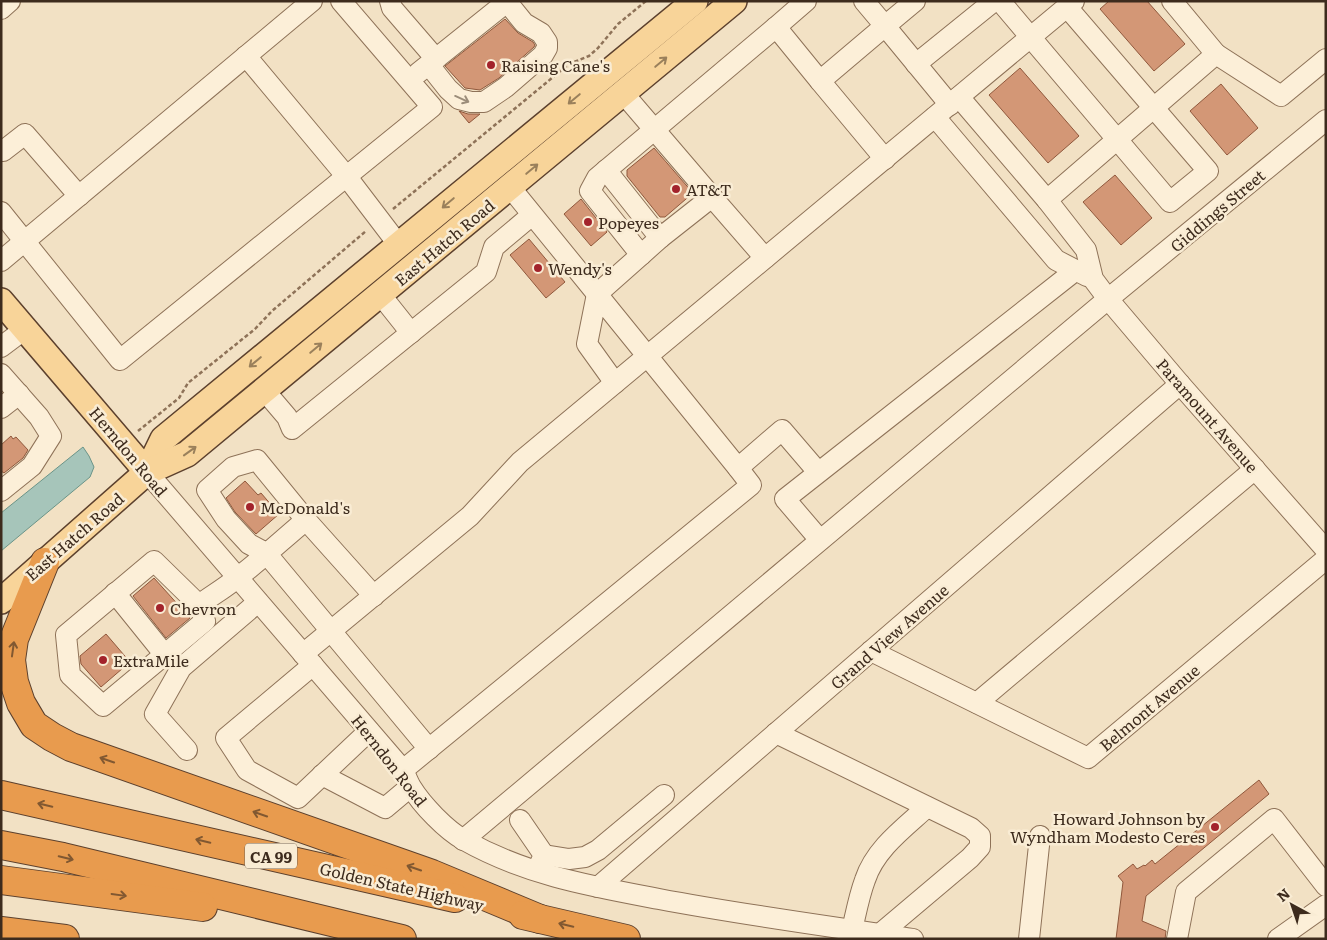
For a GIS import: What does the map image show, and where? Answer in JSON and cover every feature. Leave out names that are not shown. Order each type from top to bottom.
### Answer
[{"type":"highway","points":[[45,562],[14,639],[11,660],[14,682],[20,703],[34,725],[71,747],[432,874],[540,919]]},
{"type":"highway","name":"Golden State Highway","points":[[1,795],[626,939]]},
{"type":"highway","points":[[1,845],[63,857],[389,936]]},
{"type":"highway","points":[[1,880],[119,895],[389,936]]},
{"type":"highway","points":[[1,931],[65,939]]},
{"type":"main road","name":"East Hatch Road","points":[[147,472],[162,439],[695,1]]},
{"type":"main road","name":"East Hatch Road","points":[[1,601],[147,472],[187,454],[734,1]]},
{"type":"main road","name":"Herndon Road","points":[[1,301],[147,472]]},
{"type":"street","points":[[1,9],[10,1]]},
{"type":"street","points":[[1,261],[312,1]]},
{"type":"street","points":[[1,212],[120,360],[432,107],[341,1]]},
{"type":"street","points":[[390,1],[392,8],[432,62],[448,89],[458,99],[465,101],[484,102],[506,87],[543,56],[547,48],[547,42],[541,33],[524,23],[507,2],[432,62],[409,81]]},
{"type":"street","points":[[641,254],[590,191],[597,178],[806,1]]},
{"type":"street","points":[[864,1],[948,106],[1056,260],[1084,274]]},
{"type":"street","points":[[820,81],[915,1]]},
{"type":"street","points":[[916,64],[994,1]]},
{"type":"street","points":[[369,731],[298,798],[247,770],[226,738],[308,660],[330,632],[470,516],[520,462],[648,356],[765,258],[885,159],[948,106],[1030,38],[1071,4],[1208,171],[1170,202],[1116,140],[1030,38],[1000,1]]},
{"type":"street","points":[[1172,1],[1216,54],[1281,96],[1326,59]]},
{"type":"street","points":[[776,27],[885,159]]},
{"type":"street","points":[[1047,200],[1216,54]]},
{"type":"street","points":[[246,56],[346,177],[398,244]]},
{"type":"street","points":[[623,93],[765,258]]},
{"type":"street","points":[[820,540],[785,499],[818,472],[1084,274],[1086,250],[1047,200],[948,106]]},
{"type":"street","name":"Giddings Street","points":[[463,840],[1108,299],[1326,120]]},
{"type":"street","points":[[3,151],[25,134],[79,196]]},
{"type":"street","points":[[606,170],[660,238]]},
{"type":"street","points":[[322,775],[385,808],[429,750],[751,485],[510,187]]},
{"type":"street","points":[[615,383],[587,344],[597,294],[641,254],[712,196]]},
{"type":"street","points":[[264,390],[287,417],[292,429],[486,272],[494,247],[532,215]]},
{"type":"street","name":"Paramount Avenue","points":[[1084,274],[1108,299],[1326,550]]},
{"type":"street","points":[[380,294],[411,333]]},
{"type":"street","points":[[1,347],[24,329]]},
{"type":"street","points":[[1,374],[39,416],[51,436],[32,466],[1,491]]},
{"type":"street","name":"Grand View Avenue","points":[[598,887],[1180,384]]},
{"type":"street","points":[[1,408],[19,394]]},
{"type":"street","points":[[738,468],[782,430],[818,472]]},
{"type":"street","points":[[374,596],[306,520],[257,460],[233,467],[207,490],[226,520],[250,544],[266,553],[429,750]]},
{"type":"street","points":[[977,704],[1255,469]]},
{"type":"street","name":"Herndon Road","points":[[147,472],[369,731],[443,823],[463,840],[507,862],[540,864],[598,887],[715,909],[913,939]]},
{"type":"street","points":[[199,605],[238,578],[306,520]]},
{"type":"street","name":"Belmont Avenue","points":[[871,651],[1088,758],[1326,559]]},
{"type":"street","points":[[154,561],[199,605],[206,621],[103,706],[70,675],[66,635],[154,561]]},
{"type":"street","points":[[115,593],[165,655]]},
{"type":"street","points":[[187,750],[155,714],[181,668],[258,602]]},
{"type":"street","points":[[776,733],[971,828],[980,836],[980,846],[970,858],[880,934]]},
{"type":"street","points":[[520,820],[540,864],[585,857],[598,850],[664,794]]},
{"type":"street","points":[[852,930],[865,880],[874,860],[886,844],[927,807]]},
{"type":"street","points":[[1177,939],[1186,892],[1274,819],[1326,886]]},
{"type":"street","points":[[1029,939],[1040,836]]},
{"type":"street","points":[[598,850],[616,872]]},
{"type":"street","points":[[1278,939],[1326,905]]},
{"type":"water","points":[[83,447],[94,467],[90,477],[1,551],[1,513]]},
{"type":"building","points":[[1109,1],[1147,1],[1185,44],[1154,71],[1100,9]]},
{"type":"building","points":[[505,19],[518,33],[533,42],[534,47],[499,78],[480,90],[465,88],[445,66]]},
{"type":"building","points":[[1020,68],[1079,136],[1048,163],[989,95]]},
{"type":"building","points":[[1221,84],[1258,128],[1227,155],[1190,111]]},
{"type":"building","points":[[459,111],[468,114],[480,114],[469,123]]},
{"type":"building","points":[[654,148],[693,193],[665,217],[660,217],[627,176],[627,170]]},
{"type":"building","points":[[1115,175],[1152,218],[1121,245],[1083,202]]},
{"type":"building","name":"Popeyes","points":[[581,199],[607,232],[591,246],[564,214]]},
{"type":"building","name":"Wendy's","points":[[529,239],[565,282],[546,298],[510,255]]},
{"type":"building","points":[[11,436],[13,439],[16,437],[28,450],[23,458],[4,473],[1,471],[1,445]]},
{"type":"building","name":"McDonald's","points":[[245,481],[258,495],[261,493],[279,514],[256,534],[235,512],[226,498]]},
{"type":"building","name":"Chevron","points":[[154,578],[190,618],[166,638],[133,596]]},
{"type":"building","name":"ExtraMile","points":[[106,634],[130,662],[101,687],[81,664],[80,656]]},
{"type":"building","name":"Howard Johnson by Wyndham Modesto Ceres","points":[[1259,780],[1269,794],[1146,896],[1142,921],[1166,931],[1165,939],[1116,939],[1123,882],[1118,876],[1133,864],[1137,869],[1145,866],[1152,860],[1155,864]]},
{"type":"place","name":"Raising Cane's","points":[[491,65]]},
{"type":"place","name":"AT&T","points":[[676,189]]},
{"type":"place","name":"Popeyes","points":[[588,222]]},
{"type":"place","name":"Wendy's","points":[[538,268]]},
{"type":"place","name":"McDonald's","points":[[250,507]]},
{"type":"place","name":"Chevron","points":[[160,608]]},
{"type":"place","name":"ExtraMile","points":[[103,660]]},
{"type":"place","name":"Howard Johnson by Wyndham Modesto Ceres","points":[[1215,827]]}]
